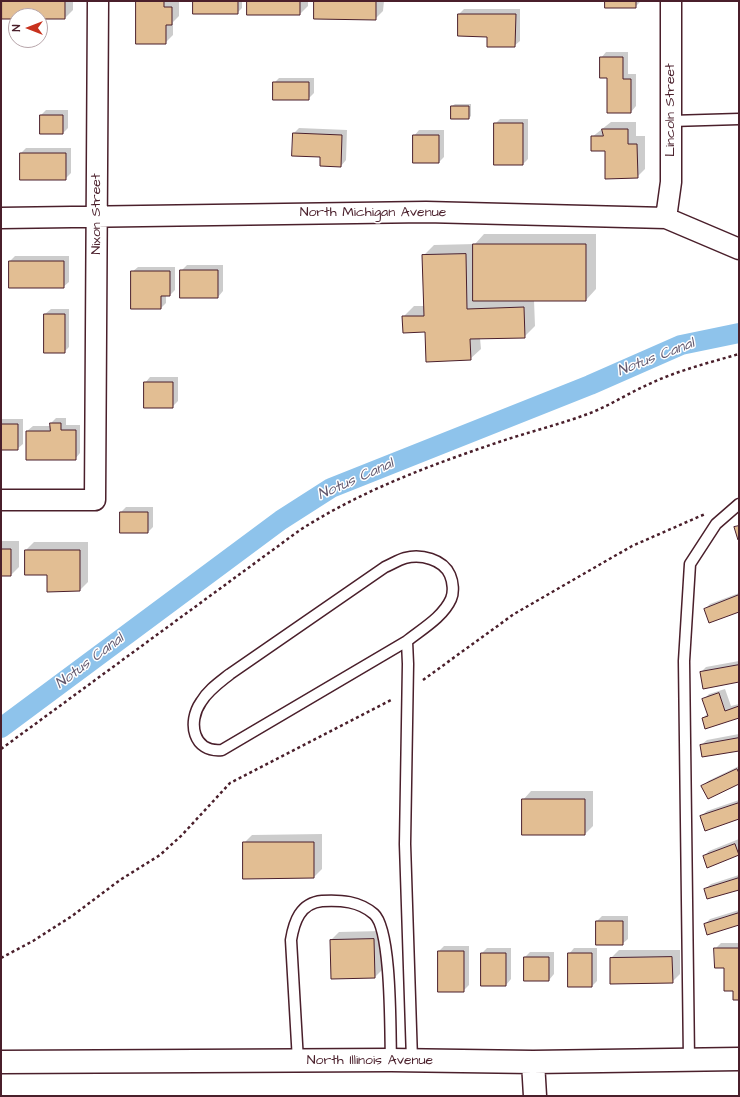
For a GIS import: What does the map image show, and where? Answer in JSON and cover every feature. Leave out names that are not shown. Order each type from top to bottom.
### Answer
[{"type":"street","name":"Nixon Street","points":[[1,500],[95,500],[98,1]]},
{"type":"street","name":"Lincoln Street","points":[[666,218],[671,182],[671,1]]},
{"type":"street","name":"North Michigan Avenue","points":[[1,218],[426,212],[666,218],[739,249]]},
{"type":"street","name":"North Illinois Avenue","points":[[1,1062],[402,1060],[533,1062],[739,1059]]},
{"type":"street","points":[[533,1062],[535,1096]]},
{"type":"lane","points":[[671,121],[739,119]]},
{"type":"lane","points":[[689,1060],[684,661],[690,564],[716,524],[739,504]]},
{"type":"lane","points":[[420,557],[435,560],[447,569],[453,581],[452,598],[443,612],[406,641],[222,750],[213,751],[204,747],[196,739],[194,715],[201,702],[211,690],[230,674],[385,567],[406,558],[420,557]]},
{"type":"lane","points":[[402,1060],[408,691],[406,641]]},
{"type":"lane","points":[[298,1061],[291,940],[294,921],[304,909],[314,904],[337,900],[358,904],[375,915],[383,931],[402,1060]]},
{"type":"path","points":[[1,749],[209,599],[300,530],[332,510],[371,491],[428,467],[593,412],[647,385],[690,369],[739,354]]},
{"type":"path","points":[[1,958],[33,941],[72,916],[120,880],[160,854],[182,835],[230,783],[408,691],[514,614],[632,546],[712,511]]},
{"type":"building","points":[[2,1],[65,1],[65,19],[48,19],[48,8],[8,8],[8,19],[2,19]]},
{"type":"building","points":[[136,1],[164,1],[164,7],[172,7],[172,25],[166,25],[166,44],[136,44]]},
{"type":"building","points":[[193,1],[238,1],[238,14],[193,14]]},
{"type":"building","points":[[247,1],[300,1],[300,15],[247,15]]},
{"type":"building","points":[[314,1],[376,1],[376,20],[314,19]]},
{"type":"building","points":[[605,1],[636,1],[636,8],[605,8]]},
{"type":"building","points":[[458,14],[516,14],[515,47],[487,47],[487,37],[458,36]]},
{"type":"building","points":[[600,57],[623,57],[623,79],[631,79],[631,113],[607,113],[607,78],[600,78]]},
{"type":"building","points":[[273,82],[309,82],[309,100],[273,100]]},
{"type":"building","points":[[451,106],[469,106],[469,119],[451,119]]},
{"type":"building","points":[[40,115],[63,115],[63,134],[40,134]]},
{"type":"building","points":[[494,123],[523,123],[523,165],[494,165]]},
{"type":"building","points":[[602,129],[628,129],[628,144],[637,144],[638,178],[605,179],[605,151],[591,151],[591,136],[603,136]]},
{"type":"building","points":[[293,133],[342,135],[341,167],[320,166],[320,157],[292,156]]},
{"type":"building","points":[[413,135],[439,135],[439,163],[413,163]]},
{"type":"building","points":[[20,153],[66,153],[66,180],[20,180]]},
{"type":"building","points":[[473,244],[586,244],[586,301],[473,301]]},
{"type":"building","points":[[466,254],[467,309],[524,307],[525,338],[470,339],[471,360],[426,362],[425,332],[403,333],[402,316],[424,316],[422,255]]},
{"type":"building","points":[[9,261],[64,261],[64,288],[9,288]]},
{"type":"building","points":[[180,270],[218,270],[218,298],[180,298]]},
{"type":"building","points":[[131,271],[170,271],[170,296],[161,296],[161,309],[131,309]]},
{"type":"building","points":[[44,314],[65,314],[65,353],[44,353]]},
{"type":"building","points":[[144,382],[173,382],[173,408],[144,408]]},
{"type":"building","points":[[50,423],[61,423],[61,430],[76,430],[76,460],[26,460],[26,431],[50,431]]},
{"type":"building","points":[[1,424],[18,424],[18,450],[1,450]]},
{"type":"building","points":[[120,512],[148,512],[148,533],[120,533]]},
{"type":"building","points":[[739,526],[739,540],[738,540],[734,527]]},
{"type":"building","points":[[1,549],[11,549],[11,576],[1,576]]},
{"type":"building","points":[[25,550],[80,550],[80,591],[47,592],[47,575],[25,575]]},
{"type":"building","points":[[739,595],[739,612],[709,623],[704,609]]},
{"type":"building","points":[[739,665],[739,682],[703,689],[700,672]]},
{"type":"building","points":[[719,693],[725,711],[739,706],[739,718],[705,729],[702,718],[708,716],[702,699]]},
{"type":"building","points":[[739,738],[739,751],[702,757],[700,745]]},
{"type":"building","points":[[737,769],[739,773],[739,784],[708,799],[701,786]]},
{"type":"building","points":[[522,799],[585,799],[585,835],[522,835]]},
{"type":"building","points":[[739,803],[739,819],[705,831],[700,816]]},
{"type":"building","points":[[243,842],[314,842],[314,878],[243,879]]},
{"type":"building","points":[[735,844],[739,855],[707,868],[703,856]]},
{"type":"building","points":[[739,878],[739,890],[707,899],[704,889]]},
{"type":"building","points":[[739,913],[739,925],[707,935],[704,924]]},
{"type":"building","points":[[596,921],[623,921],[623,945],[596,945]]},
{"type":"building","points":[[374,939],[375,978],[331,979],[330,940]]},
{"type":"building","points":[[714,948],[739,948],[739,1000],[733,1000],[733,991],[724,991],[724,968],[715,968]]},
{"type":"building","points":[[438,951],[464,951],[464,992],[438,992]]},
{"type":"building","points":[[481,953],[506,953],[506,986],[481,986]]},
{"type":"building","points":[[568,953],[592,953],[592,987],[568,987]]},
{"type":"building","points":[[524,957],[549,957],[549,981],[524,981]]},
{"type":"building","points":[[672,957],[673,983],[610,984],[610,958]]},
{"type":"waterway","name":"Notus Canal","points":[[1,728],[281,520],[331,488],[590,385],[681,345],[739,333]]}]
